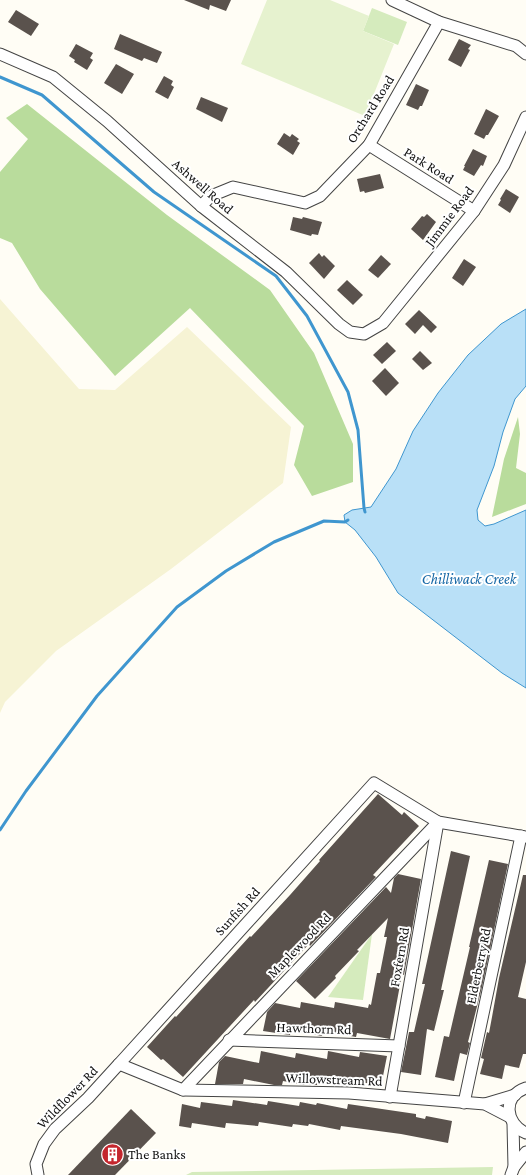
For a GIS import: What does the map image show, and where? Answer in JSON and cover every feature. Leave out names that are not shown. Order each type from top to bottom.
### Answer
[{"type":"street","points":[[392,0],[439,22],[516,46],[526,54]]},
{"type":"street","name":"Orchard Road","points":[[201,206],[211,196],[233,187],[304,203],[320,196],[369,145],[439,22]]},
{"type":"street","name":"Ashwell Road","points":[[0,54],[53,77],[107,120],[201,206],[286,272],[339,324],[350,332],[364,334],[383,324]]},
{"type":"street","name":"Jimmie Road","points":[[383,324],[474,211],[504,165],[526,117]]},
{"type":"street","name":"Park Road","points":[[369,145],[474,211]]},
{"type":"street","name":"Sunfish Rd","points":[[119,1064],[374,783],[438,822]]},
{"type":"street","points":[[438,822],[524,836]]},
{"type":"street","name":"Maplewood Rd","points":[[183,1090],[438,822]]},
{"type":"street","name":"Foxfern Rd","points":[[390,1097],[438,822]]},
{"type":"street","name":"Elderberry Rd","points":[[464,1103],[524,836]]},
{"type":"street","name":"Hawthorn Rd","points":[[229,1040],[399,1046]]},
{"type":"street","points":[[119,1064],[183,1090]]},
{"type":"street","name":"Wildflower Rd","points":[[38,1175],[36,1164],[44,1144],[55,1129],[88,1098],[119,1064]]},
{"type":"street","points":[[485,1104],[515,1094],[526,1088]]},
{"type":"street","name":"Willowstream Rd","points":[[183,1090],[349,1094],[485,1104]]},
{"type":"street","points":[[512,1171],[512,1121],[510,1105],[515,1094]]},
{"type":"street","points":[[485,1104],[512,1121],[519,1130],[526,1133]]},
{"type":"street","points":[[512,1171],[526,1152]]},
{"type":"shaded area","points":[[0,299],[79,389],[115,390],[187,327],[291,427],[283,483],[171,569],[56,651],[5,702],[0,713]]},
{"type":"green space","points":[[267,0],[330,0],[369,16],[363,31],[394,44],[365,116],[241,64]]},
{"type":"green space","points":[[372,8],[407,22],[398,45],[363,31]]},
{"type":"green space","points":[[27,104],[167,215],[270,290],[314,353],[353,444],[353,482],[312,496],[294,465],[304,426],[190,308],[115,376],[40,289],[12,243],[0,238],[0,172],[28,139],[6,118]]},
{"type":"green space","points":[[518,417],[520,434],[516,468],[526,473],[526,504],[492,517],[504,459]]},
{"type":"green space","points":[[372,934],[363,1000],[328,997]]},
{"type":"green space","points":[[493,1167],[492,1175],[186,1175],[192,1172]]},
{"type":"water","name":"Chilliwack Creek","points":[[526,309],[526,386],[515,399],[503,432],[494,466],[477,510],[478,520],[485,526],[494,524],[526,510],[526,688],[502,673],[398,593],[376,557],[355,530],[345,522],[344,515],[352,510],[371,507],[396,469],[413,431],[438,393],[468,355],[501,324]]},
{"type":"building","points":[[184,0],[231,0],[226,11],[210,5],[209,10]]},
{"type":"building","points":[[16,10],[39,24],[31,36],[8,22]]},
{"type":"building","points":[[120,34],[162,52],[157,63],[144,58],[142,61],[114,49]]},
{"type":"building","points":[[459,39],[471,45],[461,67],[448,60]]},
{"type":"building","points":[[76,44],[93,53],[90,58],[93,60],[87,70],[74,62],[75,60],[69,56]]},
{"type":"building","points":[[116,64],[134,74],[122,94],[104,83]]},
{"type":"building","points":[[164,76],[173,81],[171,85],[174,87],[168,99],[155,92]]},
{"type":"building","points":[[416,84],[429,90],[422,106],[420,106],[418,110],[406,105]]},
{"type":"building","points":[[201,97],[228,108],[222,122],[196,109]]},
{"type":"building","points":[[486,109],[499,116],[484,139],[474,134]]},
{"type":"building","points":[[284,133],[290,137],[292,134],[299,139],[297,141],[300,143],[293,155],[277,144]]},
{"type":"building","points":[[473,149],[487,156],[483,166],[481,165],[474,176],[463,170]]},
{"type":"building","points":[[380,174],[384,188],[365,193],[364,191],[360,192],[357,179]]},
{"type":"building","points":[[506,189],[519,197],[510,213],[498,205]]},
{"type":"building","points":[[427,214],[436,222],[423,240],[411,229],[422,216],[424,217]]},
{"type":"building","points":[[293,217],[302,219],[303,217],[322,222],[318,235],[312,234],[311,236],[290,230]]},
{"type":"building","points":[[319,253],[322,257],[324,255],[335,266],[324,279],[309,263]]},
{"type":"building","points":[[381,255],[391,264],[378,278],[368,270]]},
{"type":"building","points":[[464,259],[476,267],[463,286],[452,278]]},
{"type":"building","points":[[347,280],[363,295],[353,305],[337,290]]},
{"type":"building","points":[[419,310],[437,327],[431,333],[423,325],[415,334],[405,324]]},
{"type":"building","points":[[387,342],[396,351],[382,364],[373,355]]},
{"type":"building","points":[[420,351],[432,363],[423,370],[412,359]]},
{"type":"building","points":[[385,368],[399,383],[386,396],[372,381]]},
{"type":"building","points":[[378,794],[402,815],[404,812],[419,826],[373,875],[376,877],[310,946],[309,944],[255,1002],[254,1000],[183,1077],[147,1047],[290,895]]},
{"type":"building","points":[[451,851],[470,856],[441,990],[444,990],[434,1031],[427,1029],[421,1075],[401,1072],[409,1032],[414,1032],[425,984],[422,984]]},
{"type":"building","points":[[489,860],[508,864],[482,987],[468,1042],[470,1043],[467,1055],[460,1053],[454,1081],[435,1077],[444,1036],[449,1037]]},
{"type":"building","points":[[398,874],[421,879],[404,975],[402,974],[390,1039],[357,1033],[356,1037],[323,1031],[322,1036],[291,1030],[290,1035],[263,1031],[267,1012],[275,1003],[300,1008],[301,1002],[334,1008],[335,1002],[368,1008],[369,1004],[371,1005],[377,973],[380,973],[387,937],[384,937],[388,918],[357,950],[359,951],[335,976],[336,978],[315,999],[296,981],[386,887],[391,893],[394,878]]},
{"type":"building","points":[[523,875],[526,875],[526,962],[518,997],[526,999],[526,1054],[523,1054],[519,1068],[505,1065],[502,1079],[480,1074],[484,1059],[481,1058],[487,1032],[489,1033],[499,978]]},
{"type":"building","points":[[261,1051],[295,1058],[296,1053],[327,1059],[328,1051],[359,1057],[360,1052],[387,1056],[381,1086],[351,1080],[350,1086],[318,1080],[317,1085],[304,1085],[283,1081],[282,1085],[274,1085],[244,1079],[243,1084],[215,1084],[219,1062],[225,1056],[259,1063]]},
{"type":"building","points":[[233,1100],[267,1105],[268,1101],[299,1106],[300,1102],[316,1105],[317,1103],[347,1109],[348,1104],[416,1114],[416,1117],[425,1119],[426,1116],[452,1121],[448,1143],[401,1134],[341,1126],[340,1130],[309,1124],[308,1126],[293,1124],[292,1127],[259,1122],[258,1126],[226,1123],[225,1128],[192,1123],[191,1128],[179,1126],[182,1104],[200,1108],[201,1102],[232,1106]]},
{"type":"building","name":"The Banks","points":[[131,1109],[156,1133],[115,1175],[68,1175]]},
{"type":"waterway","points":[[0,77],[42,95],[154,192],[276,276],[307,316],[348,392],[358,430],[365,512]]},
{"type":"waterway","points":[[0,830],[26,791],[97,696],[177,607],[226,571],[274,542],[324,521],[345,522],[348,520]]},
{"type":"place","name":"The Banks","points":[[112,1154]]}]
